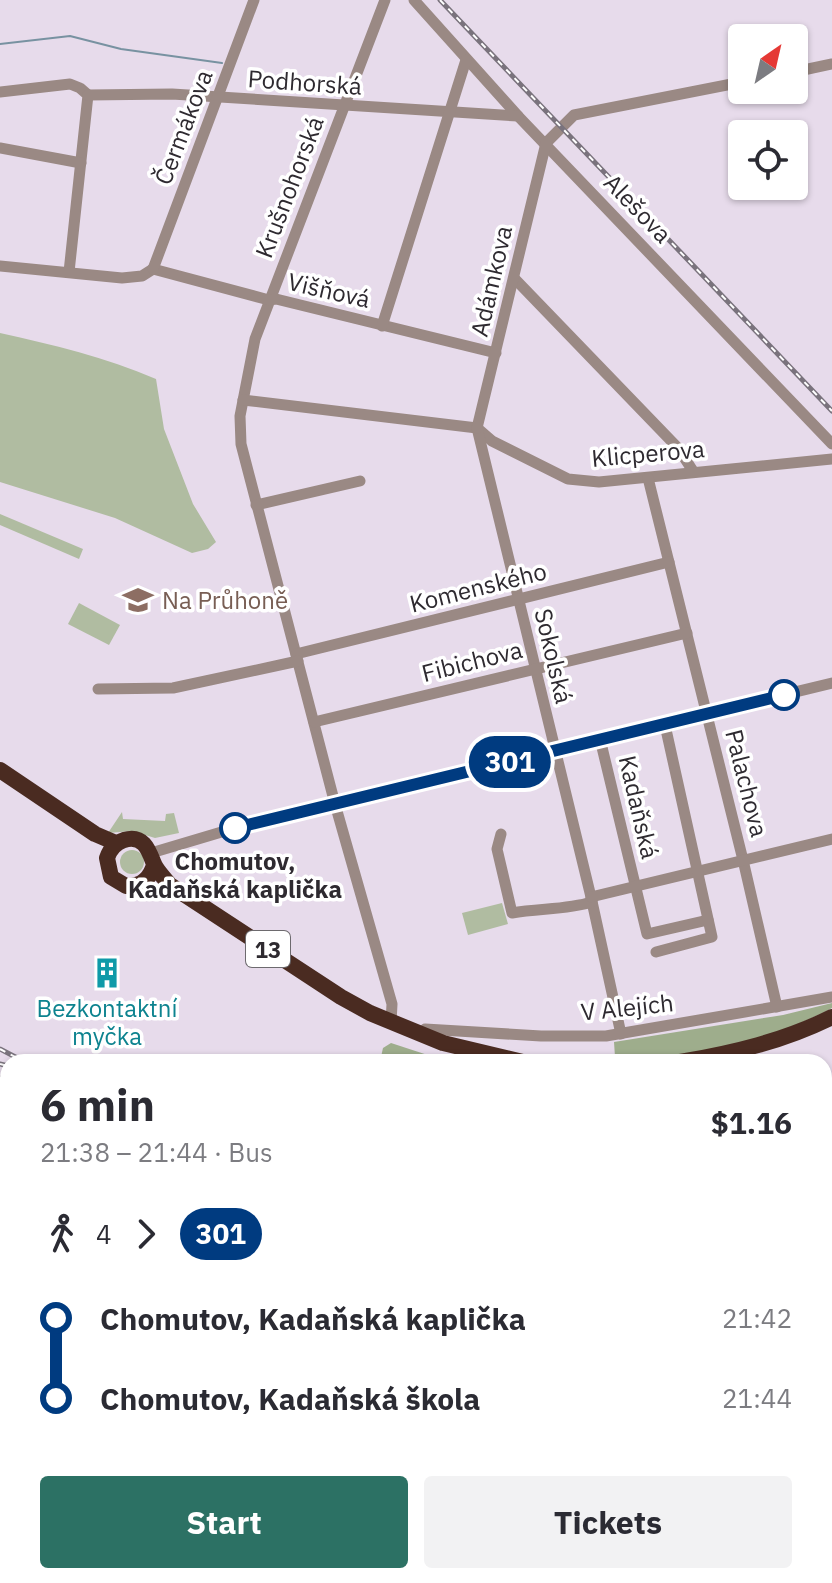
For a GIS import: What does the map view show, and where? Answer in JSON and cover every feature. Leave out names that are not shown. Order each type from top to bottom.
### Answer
[{"type":"highway","name":"13","points":[[0,770],[95,834],[116,843],[138,840],[170,885],[389,1027],[488,1054]]},
{"type":"highway","name":"13","points":[[0,781],[107,858],[108,871],[116,882],[126,886],[141,884],[165,893],[304,986],[449,1054]]},
{"type":"highway","points":[[107,858],[116,843]]},
{"type":"highway","points":[[141,884],[152,873],[153,859]]},
{"type":"highway","points":[[726,1054],[788,1036],[832,1017]]},
{"type":"highway","points":[[759,1054],[792,1044],[832,1026]]},
{"type":"street","name":"Čermákova","points":[[153,269],[254,0]]},
{"type":"street","name":"Krušnohorská","points":[[269,300],[385,0]]},
{"type":"street","name":"Alešova","points":[[414,0],[518,116],[832,444]]},
{"type":"street","points":[[382,326],[466,60]]},
{"type":"street","points":[[808,69],[832,64]]},
{"type":"street","name":"Podhorská","points":[[0,92],[70,84],[88,95],[131,93],[518,116]]},
{"type":"street","points":[[546,143],[574,115],[728,85]]},
{"type":"street","points":[[69,272],[88,95]]},
{"type":"street","name":"Adámkova","points":[[477,428],[546,143]]},
{"type":"street","points":[[0,148],[81,163]]},
{"type":"street","points":[[0,266],[122,278],[142,276],[153,269]]},
{"type":"street","name":"Višňová","points":[[153,269],[269,300],[276,299],[496,353]]},
{"type":"street","points":[[514,278],[678,448],[693,471]]},
{"type":"street","points":[[269,300],[255,339],[243,400],[241,444],[335,804],[392,1004],[389,1027]]},
{"type":"street","name":"Klicperova","points":[[243,400],[477,428],[500,445],[568,479],[599,482],[832,459]]},
{"type":"street","name":"Sokolská","points":[[477,428],[592,900],[621,1034]]},
{"type":"street","name":"Palachova","points":[[648,478],[777,1007]]},
{"type":"street","points":[[256,505],[360,481]]},
{"type":"street","name":"Komenského","points":[[297,658],[669,562]]},
{"type":"street","name":"Fibichova","points":[[314,722],[687,633]]},
{"type":"street","points":[[98,689],[173,688],[297,658]]},
{"type":"street","name":"Kadaňská","points":[[153,859],[176,844],[832,683]]},
{"type":"street","name":"Kadaňská","points":[[600,739],[647,934],[708,920],[665,725]]},
{"type":"street","points":[[501,834],[497,849],[512,913],[538,908],[573,908],[635,885],[832,839]]},
{"type":"street","points":[[656,952],[712,937],[708,920]]},
{"type":"street","name":"V Alejích","points":[[425,1029],[541,1036],[621,1034],[832,997]]},
{"type":"green space","points":[[0,333],[98,358],[156,379],[164,429],[193,504],[216,542],[208,549],[192,553],[115,518],[0,482]]},
{"type":"green space","points":[[0,514],[83,549],[79,559],[0,525]]},
{"type":"green space","points":[[79,603],[120,625],[109,645],[68,624]]},
{"type":"green space","points":[[122,812],[123,819],[165,821],[166,814],[174,813],[179,833],[155,838],[132,831],[108,833]]},
{"type":"green space","points":[[132,850],[141,853],[144,862],[141,871],[132,874],[123,871],[120,862],[123,853]]},
{"type":"green space","points":[[502,903],[508,924],[468,935],[462,913]]},
{"type":"green space","points":[[832,1003],[832,1008],[781,1031],[727,1047],[686,1054],[615,1054],[614,1042],[783,1015]]},
{"type":"green space","points":[[391,1043],[425,1054],[382,1054],[383,1048]]},
{"type":"waterway","points":[[0,44],[70,36],[121,49],[222,63]]},
{"type":"railway","points":[[440,0],[832,411]]},
{"type":"railway","points":[[0,1049],[10,1054]]},
{"type":"bus line","name":"301","points":[[235,828],[784,695]]},
{"type":"place","name":"Na Průhoně","points":[[138,600]]},
{"type":"place","name":"Chomutov, Kadaňská kaplička","points":[[235,828]]},
{"type":"place","name":"Bezkontaktní myčka","points":[[107,973]]}]
